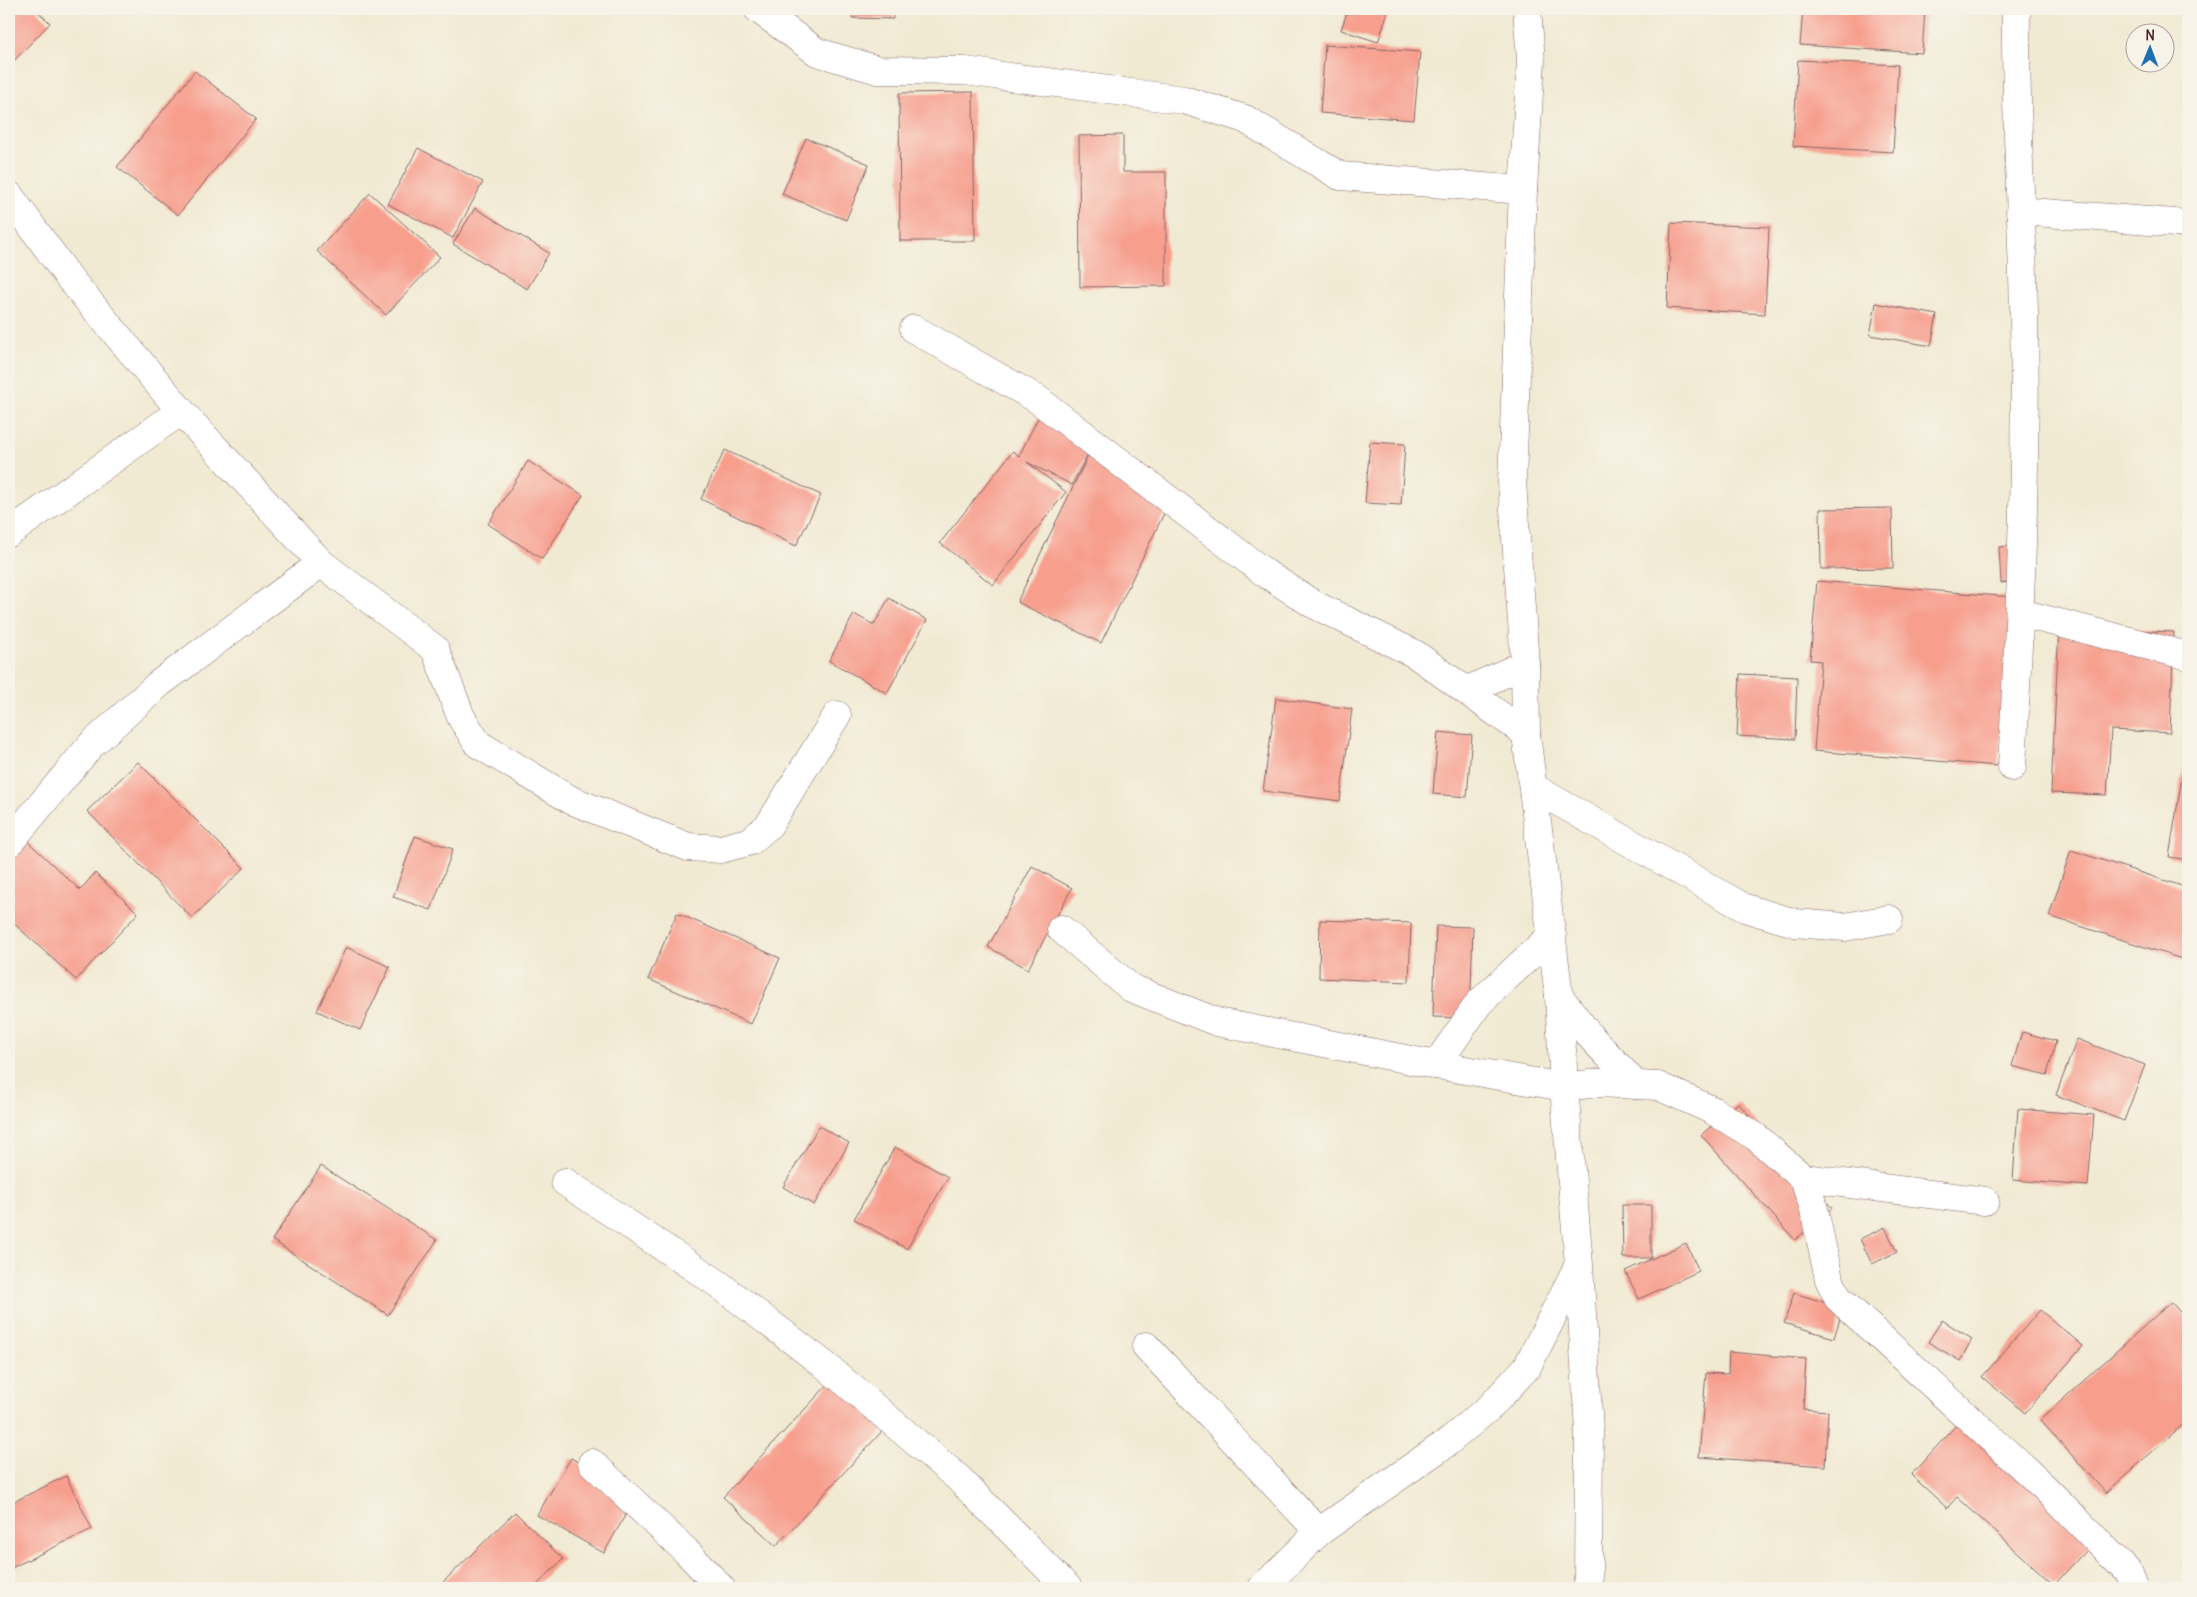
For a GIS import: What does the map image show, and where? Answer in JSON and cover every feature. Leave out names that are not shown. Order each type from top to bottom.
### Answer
[{"type":"street","points":[[758,9],[776,24],[817,52],[878,70],[965,71],[1184,100],[1245,119],[1340,176],[1523,190]]},
{"type":"street","points":[[1527,9],[1531,61],[1523,190],[1512,482],[1525,664],[1526,734],[1559,996],[1564,1087],[1579,1265],[1589,1431],[1588,1588]]},
{"type":"street","points":[[2012,767],[2020,613],[2024,314],[2016,86],[2016,9]]},
{"type":"street","points":[[9,195],[70,278],[181,410],[322,563],[435,649],[461,717],[478,744],[571,800],[688,847],[721,848],[751,842],[769,825],[837,715]]},
{"type":"street","points":[[2020,212],[2188,224]]},
{"type":"street","points":[[914,329],[1037,399],[1265,573],[1313,604],[1415,654],[1526,734]]},
{"type":"street","points":[[9,533],[181,410]]},
{"type":"street","points":[[9,843],[91,745],[153,689],[322,563]]},
{"type":"street","points":[[2020,613],[2188,656]]},
{"type":"street","points":[[1466,691],[1525,664]]},
{"type":"street","points":[[1534,788],[1745,908],[1796,923],[1845,927],[1889,919]]},
{"type":"street","points":[[1061,929],[1132,988],[1217,1022],[1436,1065],[1564,1087],[1598,1083],[1658,1086],[1712,1110],[1756,1137],[1803,1178],[1813,1205],[1829,1278],[1838,1298],[2044,1487],[2129,1573],[2135,1588]]},
{"type":"street","points":[[1436,1065],[1479,1003],[1552,935]]},
{"type":"street","points":[[1559,996],[1589,1035],[1636,1085]]},
{"type":"street","points":[[1803,1178],[1985,1202]]},
{"type":"street","points":[[564,1182],[717,1282],[826,1366],[957,1477],[1068,1588]]},
{"type":"street","points":[[1262,1588],[1319,1532],[1448,1442],[1491,1406],[1527,1367],[1579,1265]]},
{"type":"street","points":[[1146,1346],[1319,1532]]},
{"type":"street","points":[[592,1463],[686,1551],[721,1588]]},
{"type":"building","points":[[9,9],[35,9],[50,23],[9,66]]},
{"type":"building","points":[[852,9],[893,9],[893,19],[852,18]]},
{"type":"building","points":[[1348,9],[1389,9],[1378,42],[1341,30]]},
{"type":"building","points":[[1803,9],[1925,9],[1922,53],[1800,45]]},
{"type":"building","points":[[1325,45],[1420,52],[1414,120],[1320,113]]},
{"type":"building","points":[[1798,60],[1898,65],[1893,152],[1793,146]]},
{"type":"building","points":[[195,71],[256,119],[178,215],[117,167]]},
{"type":"building","points":[[973,92],[975,241],[900,241],[899,93]]},
{"type":"building","points":[[1123,135],[1123,172],[1166,172],[1166,286],[1080,287],[1079,136]]},
{"type":"building","points":[[806,138],[869,164],[846,220],[782,194]]},
{"type":"building","points":[[418,148],[483,182],[453,238],[388,204]]},
{"type":"building","points":[[370,193],[440,257],[386,315],[317,251]]},
{"type":"building","points":[[475,208],[549,253],[527,289],[453,244]]},
{"type":"building","points":[[1671,223],[1769,227],[1765,314],[1667,308]]},
{"type":"building","points":[[1876,303],[1937,315],[1931,346],[1870,335]]},
{"type":"building","points":[[1040,414],[1094,441],[1072,485],[1027,462],[1066,492],[993,585],[940,543],[1013,451],[1019,456]]},
{"type":"building","points":[[1370,442],[1405,444],[1401,505],[1365,503]]},
{"type":"building","points":[[725,450],[821,495],[796,546],[701,499]]},
{"type":"building","points":[[1090,452],[1174,493],[1101,643],[1017,602]]},
{"type":"building","points":[[528,461],[583,495],[542,559],[488,524]]},
{"type":"building","points":[[1892,508],[1893,568],[1821,569],[1820,509]]},
{"type":"building","points":[[2022,545],[2024,581],[2001,583],[1999,547]]},
{"type":"building","points":[[1817,581],[2012,597],[1998,766],[1814,751],[1821,661],[1810,660]]},
{"type":"building","points":[[889,598],[927,620],[887,693],[829,661],[854,614],[874,625]]},
{"type":"building","points":[[2059,627],[2174,632],[2170,733],[2111,730],[2107,795],[2051,793]]},
{"type":"building","points":[[1740,674],[1797,677],[1795,739],[1737,736]]},
{"type":"building","points":[[1276,698],[1352,709],[1340,801],[1263,791]]},
{"type":"building","points":[[1438,732],[1472,735],[1467,797],[1433,794]]},
{"type":"building","points":[[2188,746],[2188,860],[2169,857]]},
{"type":"building","points":[[138,762],[244,868],[192,918],[87,811]]},
{"type":"building","points":[[415,836],[453,849],[431,910],[393,897]]},
{"type":"building","points":[[24,838],[80,890],[95,873],[138,913],[76,980],[9,919],[9,854]]},
{"type":"building","points":[[2071,850],[2188,888],[2188,961],[2049,916]]},
{"type":"building","points":[[1032,866],[1072,888],[1028,969],[988,947]]},
{"type":"building","points":[[677,913],[780,958],[751,1024],[648,979]]},
{"type":"building","points":[[1320,920],[1411,923],[1409,982],[1319,978]]},
{"type":"building","points":[[1436,926],[1473,927],[1470,1018],[1433,1017]]},
{"type":"building","points":[[346,947],[390,967],[360,1030],[317,1011]]},
{"type":"building","points":[[2022,1032],[2056,1041],[2047,1075],[2012,1066]]},
{"type":"building","points":[[2077,1039],[2145,1065],[2124,1121],[2056,1095]]},
{"type":"building","points":[[1738,1103],[1832,1208],[1795,1240],[1701,1135]]},
{"type":"building","points":[[2018,1109],[2094,1115],[2088,1186],[2013,1180]]},
{"type":"building","points":[[819,1126],[849,1143],[814,1205],[783,1187]]},
{"type":"building","points":[[895,1147],[948,1177],[907,1249],[854,1219]]},
{"type":"building","points":[[321,1166],[437,1240],[388,1315],[272,1240]]},
{"type":"building","points":[[1622,1205],[1651,1205],[1651,1258],[1623,1258]]},
{"type":"building","points":[[1885,1227],[1897,1252],[1872,1264],[1860,1239]]},
{"type":"building","points":[[1686,1243],[1699,1271],[1639,1299],[1625,1271]]},
{"type":"building","points":[[1794,1293],[1843,1308],[1834,1338],[1784,1323]]},
{"type":"building","points":[[2171,1302],[2188,1321],[2188,1420],[2106,1493],[2040,1420]]},
{"type":"building","points":[[2040,1310],[2083,1346],[2025,1413],[1982,1377]]},
{"type":"building","points":[[1942,1320],[1972,1339],[1960,1361],[1928,1342]]},
{"type":"building","points":[[1729,1352],[1806,1359],[1803,1409],[1828,1411],[1825,1466],[1699,1457],[1706,1373],[1728,1374]]},
{"type":"building","points":[[833,1379],[886,1427],[776,1546],[723,1497]]},
{"type":"building","points":[[1966,1414],[2100,1535],[2054,1585],[1957,1497],[1947,1508],[1911,1475]]},
{"type":"building","points":[[571,1458],[636,1496],[604,1553],[537,1515]]},
{"type":"building","points":[[66,1476],[92,1529],[9,1569],[9,1504]]},
{"type":"building","points":[[515,1512],[563,1559],[534,1588],[437,1588]]}]
